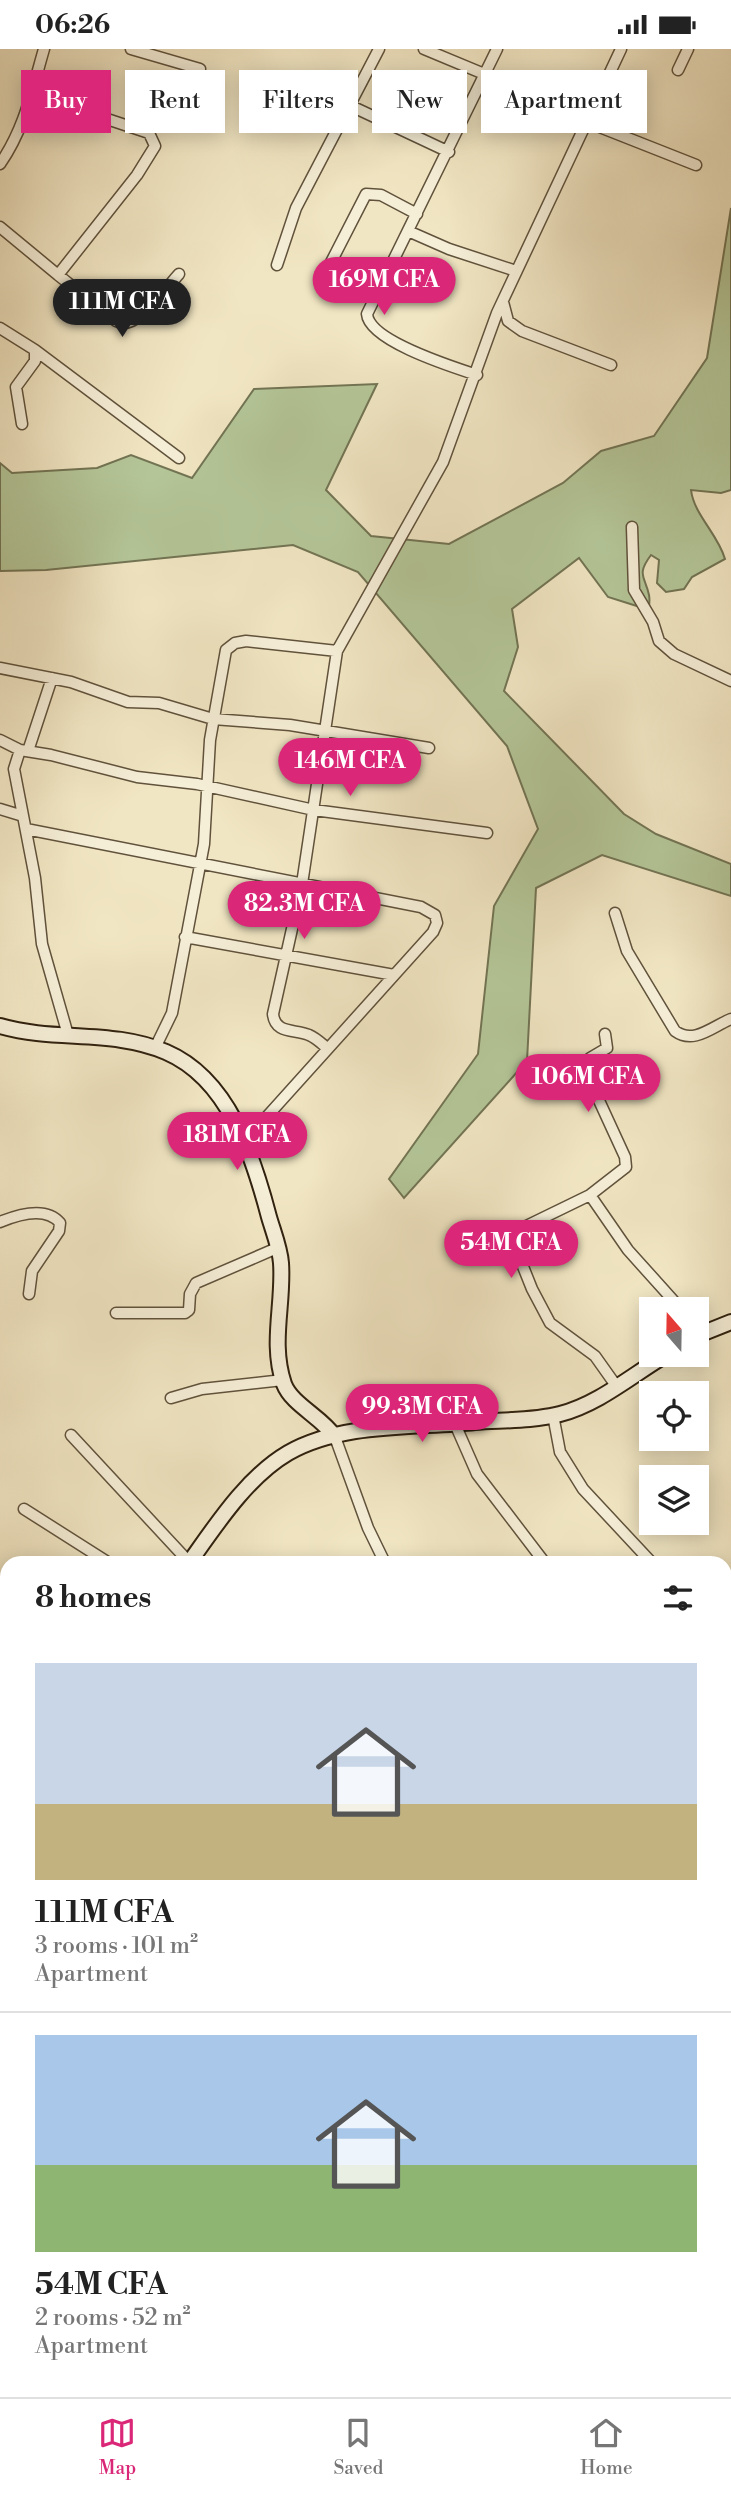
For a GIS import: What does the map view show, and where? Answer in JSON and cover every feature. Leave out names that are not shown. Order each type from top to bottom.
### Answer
[{"type":"street","points":[[38,70],[44,49]]},
{"type":"street","points":[[131,49],[200,69]]},
{"type":"street","points":[[358,92],[379,49]]},
{"type":"street","points":[[424,49],[481,72]]},
{"type":"street","points":[[487,70],[497,49]]},
{"type":"street","points":[[611,70],[621,49]]},
{"type":"street","points":[[678,70],[688,49]]},
{"type":"street","points":[[477,375],[426,357],[376,330],[368,320],[370,308],[481,83]]},
{"type":"street","points":[[358,109],[449,152]]},
{"type":"street","points":[[58,275],[136,176],[155,146],[149,132],[111,119]]},
{"type":"street","points":[[0,164],[17,139],[21,127]]},
{"type":"street","points":[[277,265],[296,208],[336,133]]},
{"type":"street","points":[[327,1048],[312,1036],[282,1029],[275,1022],[273,1014],[302,884],[337,651],[443,462],[503,301],[582,133]]},
{"type":"street","points":[[615,133],[696,165]]},
{"type":"street","points":[[325,274],[366,194],[381,195],[417,214]]},
{"type":"street","points":[[0,227],[117,321],[126,324],[137,320],[179,274]]},
{"type":"street","points":[[408,231],[449,249],[516,271]]},
{"type":"street","points":[[503,301],[508,321],[522,331],[611,365]]},
{"type":"street","points":[[0,328],[35,350],[179,458]]},
{"type":"street","points":[[22,425],[16,387],[36,361],[35,350]]},
{"type":"street","points":[[632,527],[634,590],[653,622],[659,641],[674,654],[731,681]]},
{"type":"street","points":[[155,1048],[172,1013],[198,863],[204,844],[213,719],[226,650],[235,643],[246,641],[337,651]]},
{"type":"street","points":[[0,668],[52,678],[128,702],[159,703],[213,719],[325,730],[429,748]]},
{"type":"street","points":[[52,678],[14,769],[26,829],[42,944],[68,1035]]},
{"type":"street","points":[[0,740],[24,750],[137,777],[209,788],[314,810],[487,833]]},
{"type":"street","points":[[0,809],[23,816]]},
{"type":"street","points":[[26,829],[431,911],[437,919],[436,927],[244,1142]]},
{"type":"street","points":[[615,913],[627,951],[675,1031],[685,1037],[697,1036],[731,1019]]},
{"type":"street","points":[[185,937],[394,975]]},
{"type":"street","points":[[0,1026],[18,1032],[133,1040],[155,1048],[201,1073],[216,1091],[244,1142],[263,1192],[281,1263],[276,1339],[283,1380],[287,1391],[323,1422],[335,1437],[368,1528],[382,1556]]},
{"type":"street","points":[[605,1034],[607,1048],[590,1058],[585,1070],[627,1163],[624,1171],[590,1195],[516,1231],[513,1246],[550,1323],[595,1356],[617,1387]]},
{"type":"street","points":[[590,1195],[628,1250],[670,1297]]},
{"type":"street","points":[[0,1222],[31,1214],[50,1216],[60,1223],[60,1231],[32,1271],[29,1294]]},
{"type":"street","points":[[116,1313],[185,1313],[189,1310],[190,1294],[196,1283],[277,1248]]},
{"type":"street","points":[[709,1329],[731,1322]]},
{"type":"street","points":[[194,1556],[221,1519],[258,1478],[286,1455],[306,1444],[367,1430],[553,1415],[577,1408],[648,1367]]},
{"type":"street","points":[[171,1398],[202,1389],[283,1380]]},
{"type":"street","points":[[553,1415],[559,1452],[583,1489],[645,1556]]},
{"type":"street","points":[[455,1424],[482,1483],[539,1556]]},
{"type":"street","points":[[71,1435],[183,1556]]},
{"type":"street","points":[[24,1509],[98,1556]]},
{"type":"green space","points":[[731,208],[731,490],[721,493],[691,490],[697,508],[725,559],[692,577],[684,589],[666,592],[657,583],[659,560],[651,555],[643,571],[649,597],[648,613],[643,608],[608,597],[579,558],[512,609],[518,647],[504,691],[624,814],[656,834],[731,864],[731,896],[602,855],[536,888],[527,1061],[404,1198],[389,1179],[478,1054],[494,906],[538,829],[507,746],[358,572],[293,545],[46,570],[0,571],[0,463],[12,473],[97,468],[131,455],[192,478],[254,389],[377,384],[326,490],[371,536],[449,544],[563,483],[601,451],[654,436],[707,358]]}]
